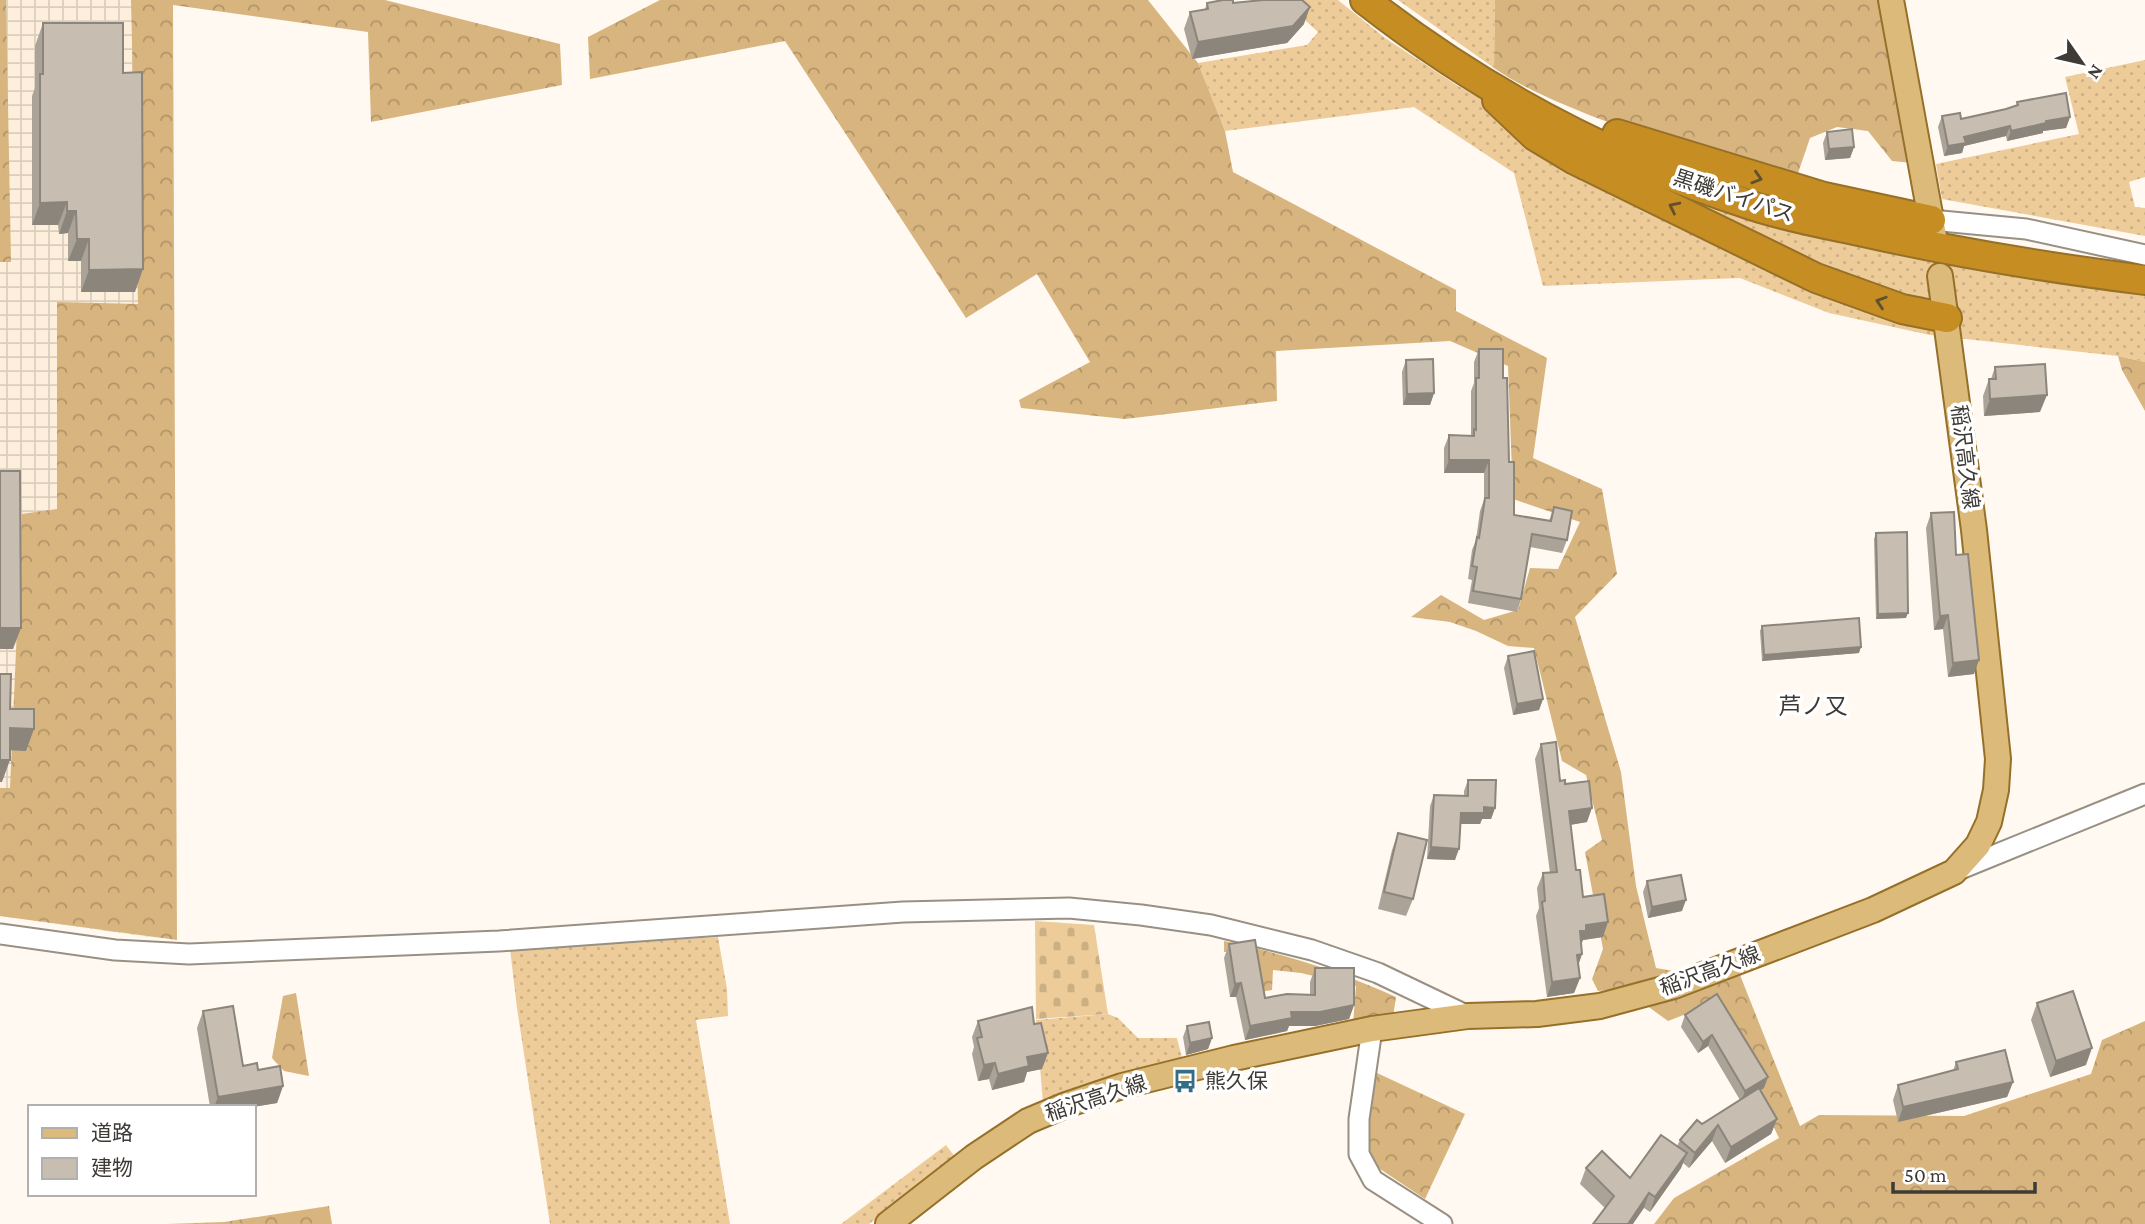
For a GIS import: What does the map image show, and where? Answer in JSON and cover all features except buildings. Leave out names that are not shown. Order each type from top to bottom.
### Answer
[{"type":"highway","name":"黒磯バイパス","points":[[1365,0],[1450,61],[1506,96],[1622,155],[1752,206],[1935,248],[2012,262],[2145,280]]},
{"type":"highway","points":[[1477,78],[1511,115],[1535,136],[1575,160],[1816,278],[1902,309],[1947,318]]},
{"type":"highway","points":[[1506,96],[1649,145],[1933,229]]},
{"type":"main road","points":[[1891,0],[1933,229]]},
{"type":"main road","name":"稲沢高久線","points":[[888,1224],[1028,1121],[1122,1086],[1222,1061],[1372,1029],[1468,1016],[1537,1014],[1600,1006],[1674,986],[1873,910],[1954,872],[1978,845],[1989,822],[1996,790],[1998,759],[1974,530],[1940,276]]},
{"type":"street","points":[[1933,229],[2026,229],[2145,255]]},
{"type":"street","points":[[1954,872],[2145,794]]},
{"type":"street","points":[[0,934],[115,950],[189,954],[499,941],[902,912],[1069,908],[1211,925],[1312,950],[1378,974],[1468,1016]]},
{"type":"street","points":[[1372,1029],[1359,1119],[1359,1154],[1373,1180],[1442,1224]]},
{"type":"shaded area","points":[[0,0],[144,0],[156,938],[0,916]]},
{"type":"green space","points":[[0,0],[6,0],[11,262],[0,262]]},
{"type":"green space","points":[[131,0],[385,0],[560,44],[562,85],[371,122],[368,32],[173,5],[177,940],[0,916],[0,788],[10,788],[22,514],[57,509],[57,302],[138,304]]},
{"type":"green space","points":[[660,0],[1148,0],[1198,63],[1225,131],[1233,172],[1456,290],[1456,311],[1547,358],[1533,458],[1602,489],[1617,574],[1575,617],[1621,772],[1636,886],[1656,968],[1726,980],[1740,975],[1800,1126],[1819,1115],[1964,1116],[2091,1074],[2102,1040],[2145,1021],[2145,1224],[1654,1224],[1674,1198],[1779,1138],[1714,1003],[1668,1021],[1624,989],[1598,991],[1592,979],[1603,949],[1585,852],[1602,840],[1586,775],[1562,761],[1534,648],[1508,646],[1450,622],[1411,617],[1441,595],[1484,620],[1518,610],[1530,568],[1558,569],[1580,522],[1513,499],[1508,366],[1450,341],[1276,351],[1277,401],[1125,419],[1021,408],[1019,400],[1090,362],[1037,274],[966,318],[785,41],[590,79],[588,37]]},
{"type":"green space","points":[[1283,0],[1338,0],[1385,38],[1458,86],[1590,157],[2065,282],[2145,294],[2145,362],[2118,356],[1930,335],[1829,313],[1740,278],[1543,286],[1514,173],[1414,107],[1225,131],[1198,63],[1307,45],[1318,32]]},
{"type":"green space","points":[[1398,0],[1495,0],[1494,68]]},
{"type":"green space","points":[[1495,0],[1884,0],[1913,163],[1892,161],[1868,131],[1837,127],[1810,138],[1796,179],[1621,127],[1565,105],[1494,68]]},
{"type":"green space","points":[[2145,60],[2145,177],[2129,182],[2135,207],[2145,208],[2145,236],[1942,199],[1936,164],[2079,134],[2065,77]]},
{"type":"green space","points":[[2118,356],[2145,362],[2145,411],[2122,370]]},
{"type":"green space","points":[[1035,921],[1094,925],[1108,1014],[1036,1019]]},
{"type":"green space","points":[[718,937],[727,989],[728,1016],[696,1020],[730,1224],[550,1224],[510,949]]},
{"type":"green space","points":[[1224,941],[1312,964],[1396,997],[1393,1017],[1353,1024],[1356,986],[1301,973],[1273,970],[1272,990],[1260,992],[1252,952],[1224,952]]},
{"type":"green space","points":[[296,993],[309,1076],[284,1071],[272,1058],[283,996]]},
{"type":"green space","points":[[1108,1014],[1118,1018],[1138,1038],[1177,1038],[1183,1062],[1043,1103],[1036,1020]]},
{"type":"green space","points":[[1377,1073],[1465,1114],[1425,1199],[1374,1165],[1365,1138]]},
{"type":"green space","points":[[946,1145],[955,1157],[869,1224],[841,1224]]},
{"type":"green space","points":[[329,1206],[332,1224],[167,1224],[224,1222]]},
{"type":"place","name":"熊久保","points":[[1185,1081]]},
{"type":"district","name":"芦ノ又","points":[[1813,706]]}]
